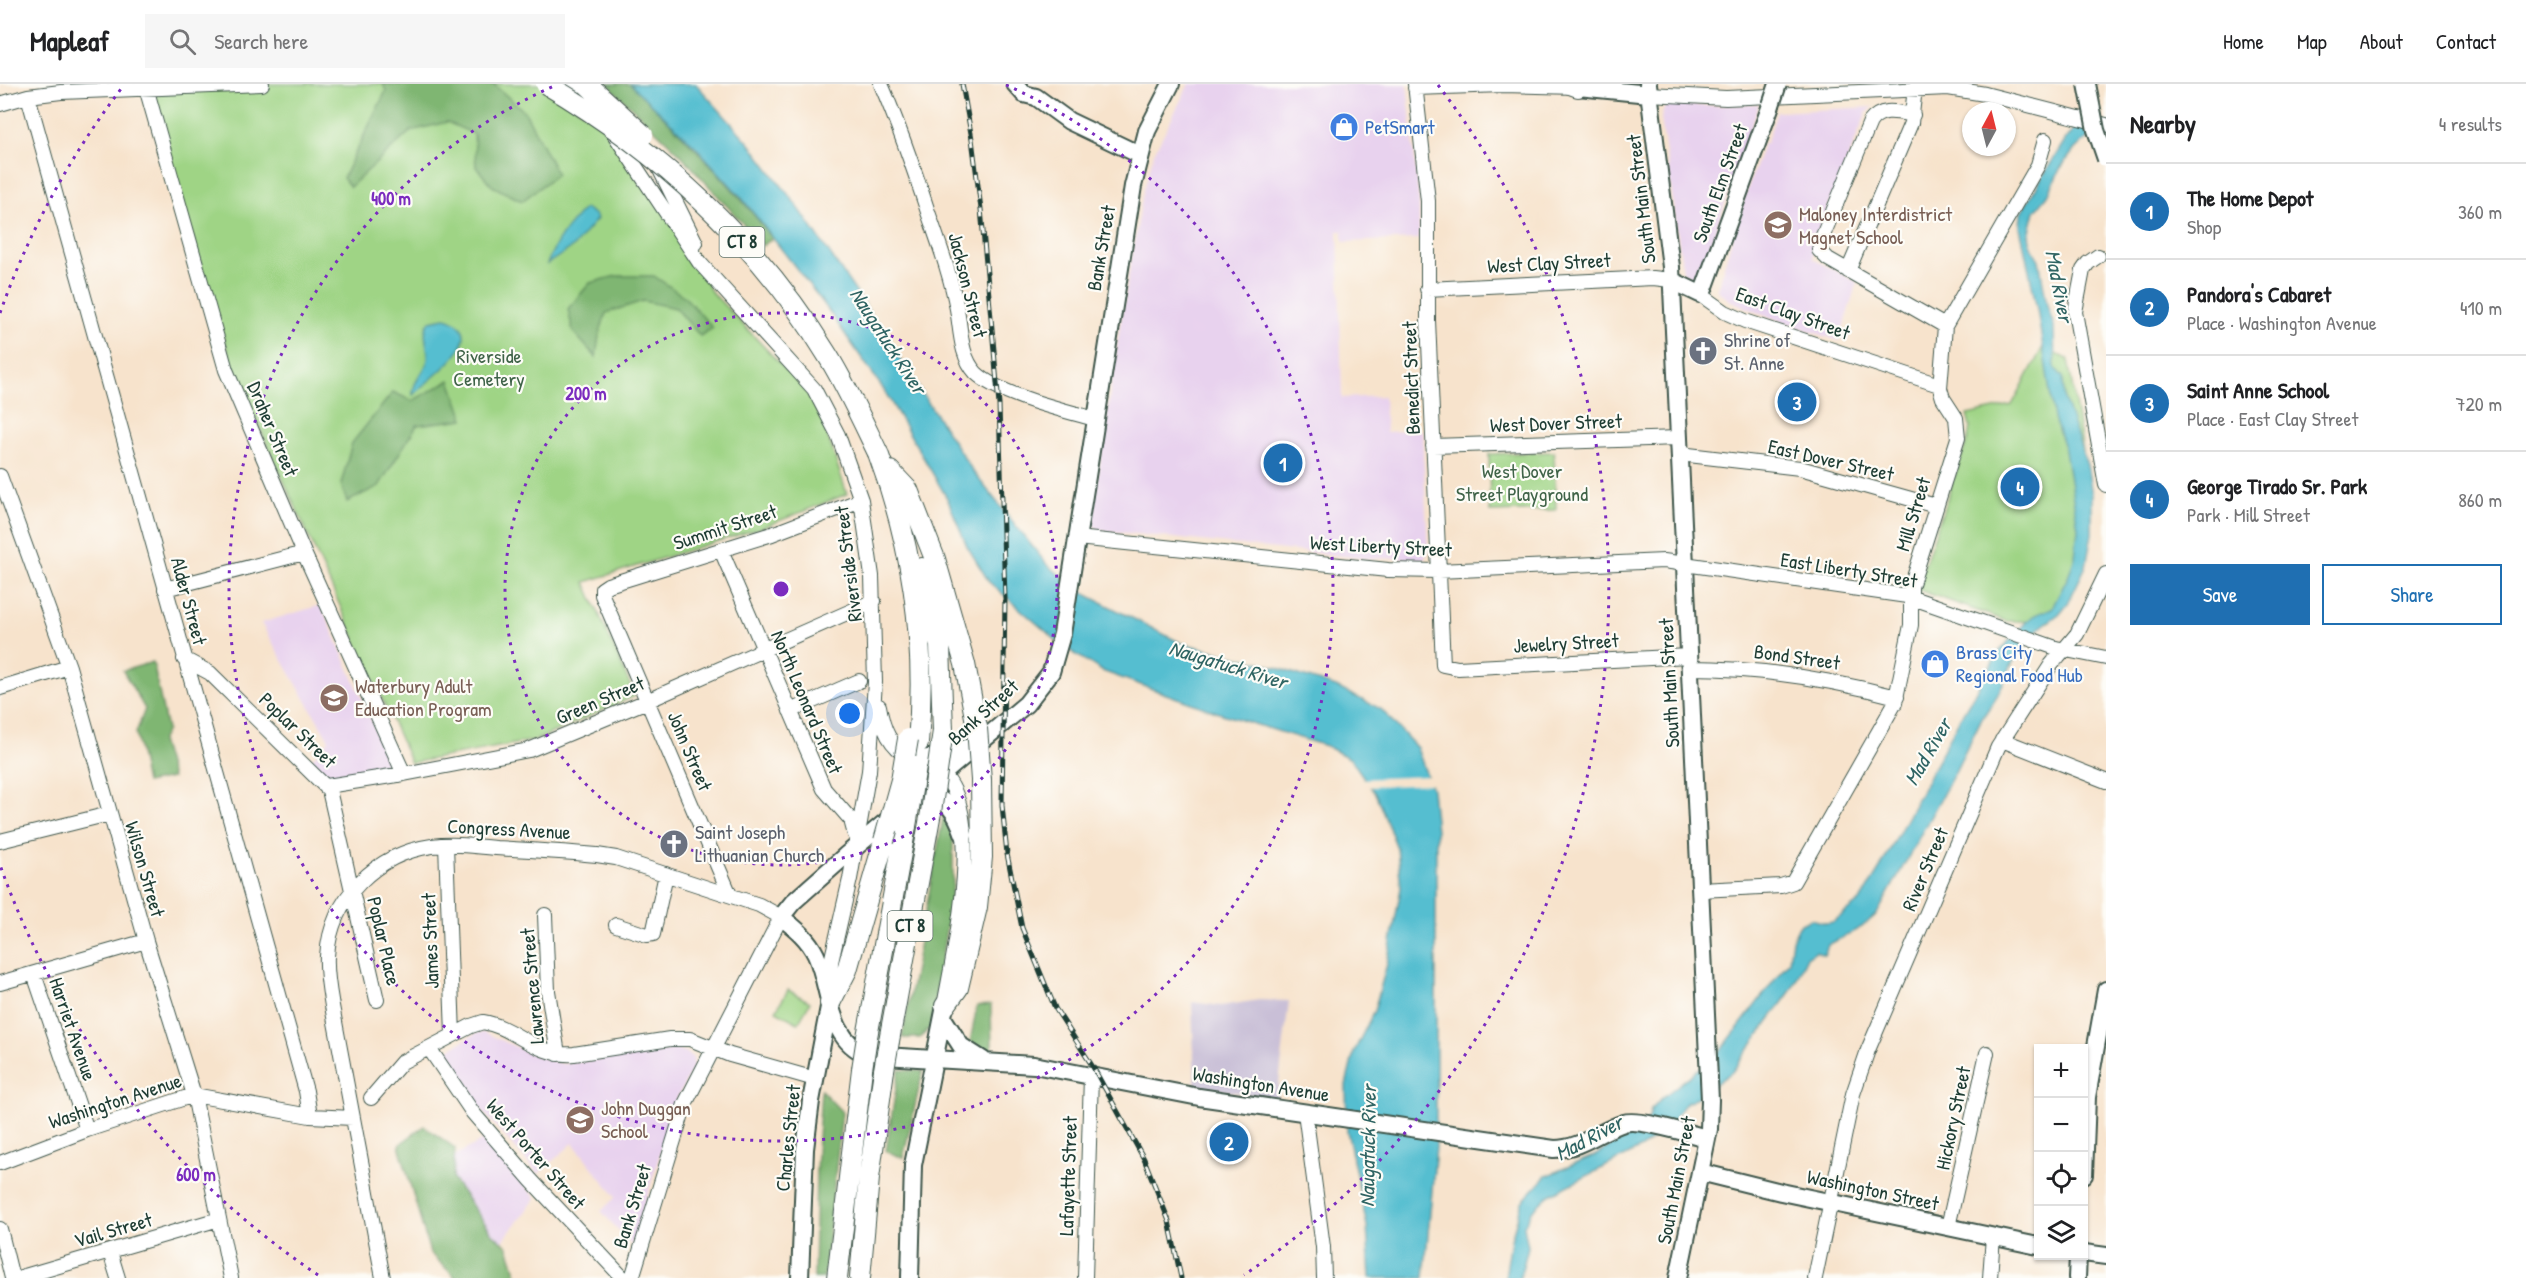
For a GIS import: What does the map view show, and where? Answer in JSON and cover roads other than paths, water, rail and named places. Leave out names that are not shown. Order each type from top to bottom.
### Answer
[{"type":"highway","name":"CT 8","points":[[546,84],[606,121],[669,171],[739,238],[788,298],[829,357],[878,453],[908,549],[916,598],[920,646],[914,747],[906,826],[862,1069],[837,1278]]},
{"type":"highway","name":"CT 8","points":[[558,84],[665,157],[744,241],[828,350],[857,400],[890,471],[932,601],[940,645],[943,731],[931,812],[884,1070],[869,1178],[860,1278]]},
{"type":"highway","points":[[587,84],[665,157]]},
{"type":"highway","points":[[594,84],[717,205],[767,267],[788,298]]},
{"type":"highway","points":[[890,471],[908,490],[935,559],[965,663],[980,735],[982,857],[977,907],[958,988],[944,1012]]},
{"type":"highway","points":[[830,1004],[848,970],[901,780],[914,747]]},
{"type":"main road","points":[[1015,84],[1026,95],[1033,90],[1069,121],[1140,155]]},
{"type":"main road","name":"Bank Street","points":[[781,917],[793,902],[856,842],[914,799],[944,774],[980,735],[1040,689],[1050,672],[1059,648],[1140,155],[1147,131],[1171,84]]},
{"type":"main road","name":"South Elm Street","points":[[1700,294],[1707,283],[1778,84]]},
{"type":"main road","points":[[2087,84],[2096,130],[2106,159]]},
{"type":"main road","points":[[1574,86],[1648,89]]},
{"type":"main road","name":"South Main Street","points":[[1648,89],[1671,280],[1710,1088],[1710,1122],[1678,1278]]},
{"type":"main road","name":"East Clay Street","points":[[1671,280],[1700,294]]},
{"type":"main road","points":[[914,747],[943,756],[980,735]]},
{"type":"main road","points":[[914,799],[933,796],[942,800],[956,814],[964,835]]},
{"type":"main road","name":"Congress Avenue","points":[[781,917],[798,930],[812,948],[830,1004]]},
{"type":"main road","points":[[2085,1152],[2087,1097],[2106,990]]},
{"type":"main road","name":"Washington Avenue","points":[[830,1004],[841,1034],[851,1046],[875,1056],[1034,1065],[1199,1096],[1560,1149],[1578,1145],[1624,1123],[1640,1123],[1707,1138]]},
{"type":"main road","name":"Charles Street","points":[[800,1278],[803,1172],[815,1079],[830,1004]]},
{"type":"main road","points":[[910,1278],[913,1165],[944,1012]]},
{"type":"main road","points":[[944,1012],[961,1046],[975,1056],[990,1062]]},
{"type":"main road","name":"Washington Street","points":[[1700,1172],[2034,1245]]},
{"type":"main road","points":[[2088,1254],[2106,1256]]},
{"type":"main road","points":[[2077,1278],[2079,1260]]},
{"type":"street","points":[[0,104],[28,96],[61,92],[146,86],[262,84]]},
{"type":"street","name":"Riverside Street","points":[[568,84],[608,126],[690,249],[710,275],[814,389],[838,435],[861,500],[870,552],[874,601],[875,682],[866,786],[831,962],[830,1004]]},
{"type":"street","name":"Riverside Street","points":[[594,84],[635,118],[710,275]]},
{"type":"street","name":"Jackson Street","points":[[881,84],[946,266],[957,310],[963,349],[973,369],[985,380],[1019,395],[1095,419]]},
{"type":"street","name":"Draher Street","points":[[146,86],[226,370],[304,553],[404,774]]},
{"type":"street","points":[[1415,86],[1574,86]]},
{"type":"street","name":"Benedict Street","points":[[1415,86],[1428,201],[1427,289],[1442,660],[1445,666]]},
{"type":"street","points":[[1848,271],[1913,115],[1915,88]]},
{"type":"street","points":[[1648,89],[1726,98],[1948,88],[2100,122]]},
{"type":"street","name":"Alder Street","points":[[28,96],[306,1091],[310,1116]]},
{"type":"street","points":[[1913,115],[1888,111],[1873,118],[1819,250],[1822,256],[1945,326]]},
{"type":"street","points":[[1939,385],[1945,326],[2038,165],[2045,140]]},
{"type":"street","points":[[2098,256],[2088,263],[2084,270],[2075,312],[2106,485]]},
{"type":"street","name":"West Clay Street","points":[[1427,289],[1643,279],[1671,280]]},
{"type":"street","name":"East Clay Street","points":[[1700,294],[1725,312],[1745,321],[1939,385]]},
{"type":"street","name":"Mill Street","points":[[1700,890],[1781,886],[1793,882],[1897,697],[1911,625],[1911,587],[1956,445],[1958,430],[1956,418],[1942,398],[1939,385]]},
{"type":"street","name":"West Dover Street","points":[[1433,446],[1680,446]]},
{"type":"street","name":"East Dover Street","points":[[1680,446],[1800,468],[1936,506]]},
{"type":"street","name":"Wilson Street","points":[[0,476],[69,667],[146,941],[195,1095],[231,1278]]},
{"type":"street","name":"Summit Street","points":[[602,589],[608,585],[772,534],[861,500]]},
{"type":"street","name":"West Liberty Street","points":[[1077,538],[1345,567],[1438,571],[1654,560],[1685,565]]},
{"type":"street","name":"North Leonard Street","points":[[721,550],[824,789],[850,820],[856,842]]},
{"type":"street","points":[[165,589],[304,553]]},
{"type":"street","name":"East Liberty Street","points":[[1685,565],[1911,597],[2050,646],[2106,658]]},
{"type":"street","name":"River Street","points":[[1815,1278],[1853,1094],[1863,1063],[2002,740],[2051,665],[2084,622],[2106,574]]},
{"type":"street","name":"John Street","points":[[602,589],[602,595],[730,895]]},
{"type":"street","name":"Green Street","points":[[327,786],[529,750],[647,701],[874,601]]},
{"type":"street","name":"Poplar Street","points":[[184,659],[210,673],[327,786],[332,796],[352,890]]},
{"type":"street","name":"Jewelry Street","points":[[1445,666],[1458,668],[1689,662]]},
{"type":"street","name":"Bond Street","points":[[1689,662],[1843,683],[1897,697]]},
{"type":"street","points":[[0,688],[69,667]]},
{"type":"street","points":[[790,711],[858,681]]},
{"type":"street","name":"Riverside Street","points":[[875,682],[885,733],[895,746],[914,747],[944,774]]},
{"type":"street","points":[[2002,740],[2106,782]]},
{"type":"street","points":[[944,774],[954,788],[964,835],[964,890],[944,1012]]},
{"type":"street","name":"North Leonard Street","points":[[833,801],[856,800],[866,786]]},
{"type":"street","points":[[0,842],[109,814]]},
{"type":"street","name":"Congress Avenue","points":[[383,1278],[332,1006],[327,965],[329,941],[334,925],[352,890],[371,871],[393,858],[417,849],[446,845],[597,855],[623,860],[730,895],[766,908],[781,917]]},
{"type":"street","name":"James Street","points":[[446,845],[453,1035]]},
{"type":"street","points":[[616,925],[653,934],[666,874]]},
{"type":"street","name":"Poplar Place","points":[[352,890],[377,1000]]},
{"type":"street","name":"Lawrence Street","points":[[545,915],[548,991],[558,1054]]},
{"type":"street","name":"Bank Street","points":[[632,1278],[683,1110],[712,1047],[781,917]]},
{"type":"street","points":[[0,983],[146,941]]},
{"type":"street","name":"Harriet Avenue","points":[[34,975],[87,1130]]},
{"type":"street","points":[[371,1098],[397,1066],[476,1024],[488,1023],[543,1050],[558,1054],[574,1054],[680,1039],[696,1041],[730,1055],[815,1079]]},
{"type":"street","name":"West Porter Street","points":[[429,1048],[481,1121],[544,1194],[623,1278]]},
{"type":"street","name":"Hickory Street","points":[[1948,1227],[1987,1053]]},
{"type":"street","name":"Lafayette Street","points":[[1085,1278],[1090,1076]]},
{"type":"street","name":"Washington Avenue","points":[[0,1163],[87,1130],[195,1095],[310,1116],[353,1118]]},
{"type":"street","points":[[1305,1112],[1323,1246],[1324,1278]]},
{"type":"street","name":"Vail Street","points":[[18,1278],[219,1219]]},
{"type":"street","points":[[0,1229],[12,1278]]},
{"type":"street","points":[[1990,1278],[1994,1236]]},
{"type":"street","points":[[110,1252],[118,1278]]},
{"type":"water","name":"Naugatuck River","points":[[630,84],[696,84],[750,144],[800,210],[862,301],[974,473],[1048,566],[1089,596],[1181,643],[1262,663],[1336,687],[1381,709],[1417,748],[1432,790],[1436,831],[1436,1147],[1424,1278],[1370,1278],[1367,1226],[1347,1131],[1346,1085],[1354,1052],[1374,1011],[1387,964],[1401,888],[1397,848],[1376,795],[1351,759],[1326,746],[1222,714],[1102,671],[1064,647],[989,582],[967,546],[947,498],[884,390],[824,304],[741,197],[695,146]]},
{"type":"water","points":[[2077,127],[2095,132],[2075,149],[2060,169],[2048,195],[2035,211],[2029,235],[2031,246],[2039,260],[2047,305],[2054,326],[2055,369],[2063,377],[2064,398],[2087,465],[2092,495],[2092,534],[2086,566],[2068,603],[2059,614],[2038,629],[2013,662],[1997,696],[1981,720],[1877,914],[1862,927],[1828,945],[1824,955],[1816,951],[1807,957],[1792,989],[1732,1072],[1690,1102],[1688,1101],[1675,1116],[1675,1122],[1641,1148],[1548,1196],[1532,1211],[1524,1226],[1528,1247],[1520,1278],[1505,1278],[1511,1240],[1522,1202],[1546,1176],[1598,1154],[1649,1118],[1651,1109],[1663,1097],[1719,1053],[1789,961],[1792,940],[1801,924],[1811,919],[1826,923],[1833,922],[1860,901],[1964,711],[1999,652],[2027,621],[2052,608],[2069,575],[2075,557],[2078,528],[2065,450],[2054,418],[2037,309],[2020,227],[2021,212],[2067,137]]},
{"type":"water","points":[[585,208],[597,219],[574,246],[547,264],[563,234]]},
{"type":"water","points":[[445,318],[461,327],[464,335],[462,345],[448,364],[413,395],[415,385],[428,359],[425,335],[427,326],[430,321]]},
{"type":"railway","points":[[962,84],[981,209],[999,405],[1005,598],[1002,805],[1007,854],[1022,928],[1055,1008],[1093,1067],[1144,1159],[1169,1221],[1181,1278]]},
{"type":"place","name":"PetSmart","points":[[1344,127]]},
{"type":"place","name":"Maloney Interdistrict Magnet School","points":[[1778,225]]},
{"type":"place","name":"Shrine of St. Anne","points":[[1703,351]]},
{"type":"place","name":"Saint Anne School","points":[[1797,402]]},
{"type":"place","name":"The Home Depot","points":[[1283,463]]},
{"type":"place","name":"George Tirado Sr. Park","points":[[2020,487]]},
{"type":"place","name":"Brass City Regional Food Hub","points":[[1935,664]]},
{"type":"place","name":"Waterbury Adult Education Program","points":[[334,698]]},
{"type":"place","name":"Saint Joseph Lithuanian Church","points":[[674,844]]},
{"type":"place","name":"John Duggan School","points":[[580,1120]]},
{"type":"place","name":"Pandora's Cabaret","points":[[1229,1142]]},
{"type":"water label","name":"Mad River","points":[[2059,286]]},
{"type":"water label","name":"Mad River","points":[[1928,752]]},
{"type":"water label","name":"Mad River","points":[[1589,1138]]},
{"type":"park label","name":"Riverside Cemetery","points":[[489,368]]},
{"type":"park label","name":"West Dover Street Playground","points":[[1522,482]]}]
